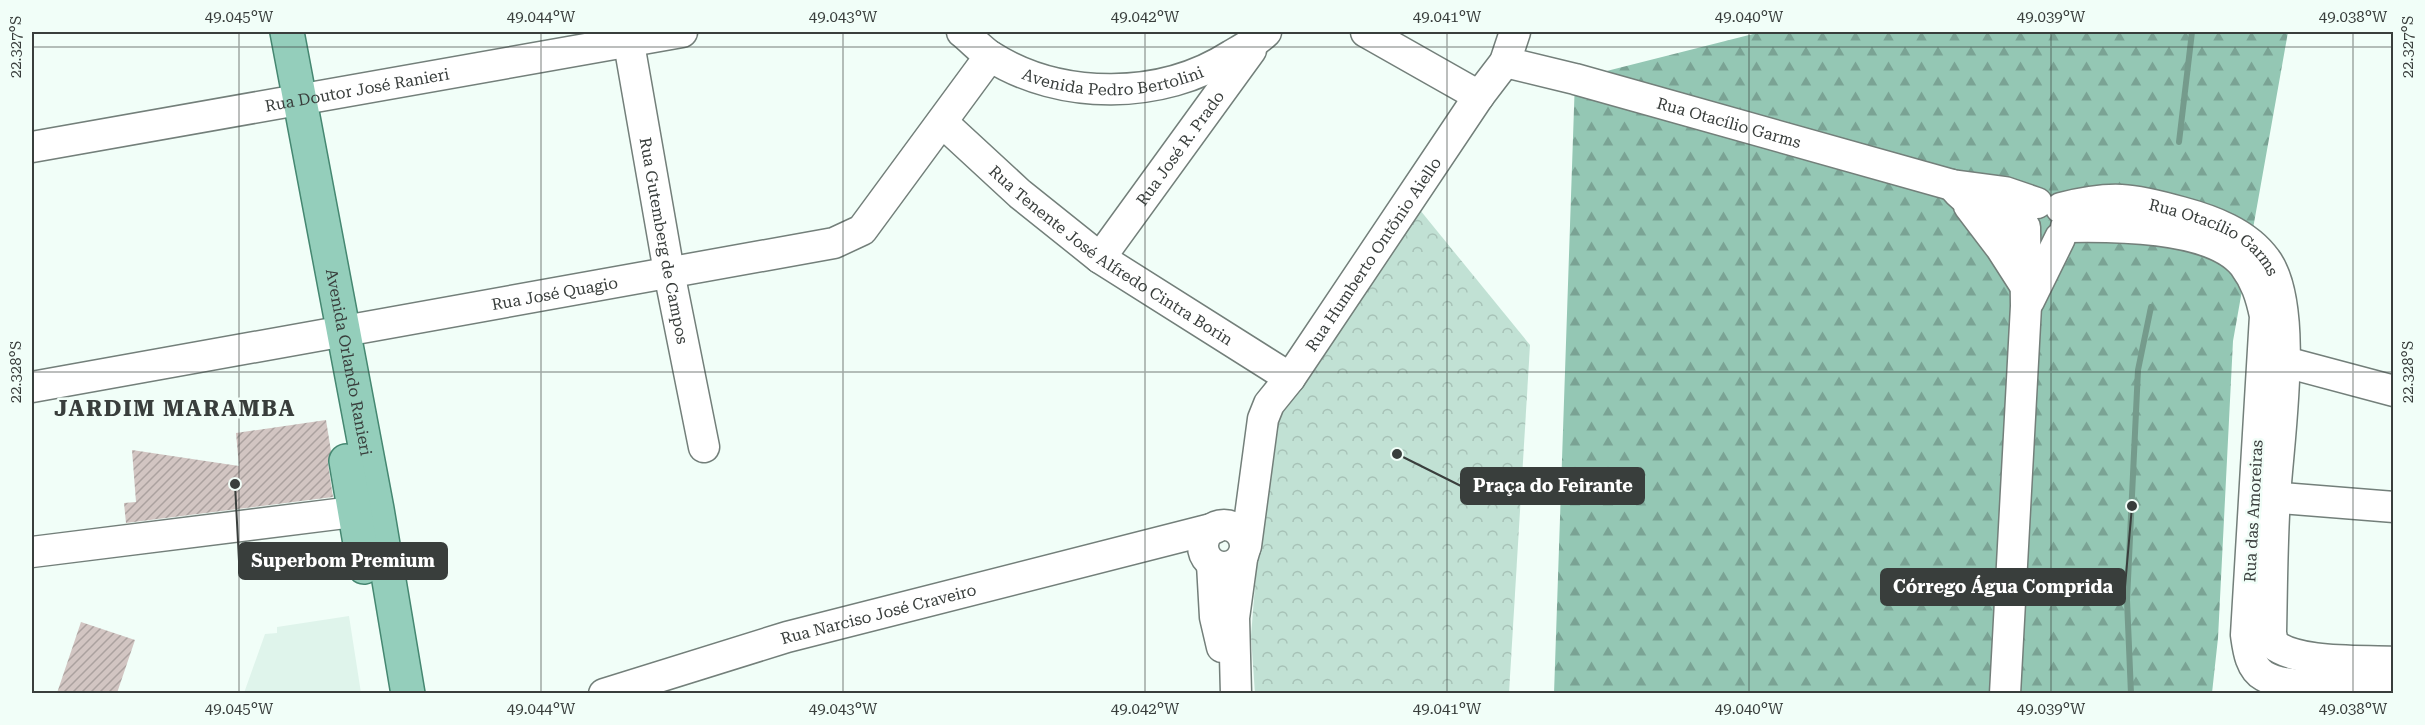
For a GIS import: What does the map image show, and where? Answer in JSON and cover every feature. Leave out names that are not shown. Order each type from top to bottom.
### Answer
[{"type":"main road","name":"Avenida Orlando Ranieri","points":[[268,32],[289,102],[366,511],[408,693]]},
{"type":"main road","name":"Avenida Orlando Ranieri","points":[[287,32],[289,102]]},
{"type":"main road","name":"Avenida Orlando Ranieri","points":[[366,511],[388,693]]},
{"type":"street","name":"Rua Doutor José Ranieri","points":[[32,147],[289,102],[628,37],[682,32]]},
{"type":"street","name":"Avenida Pedro Bertolini","points":[[962,32],[990,56],[1042,80],[1099,90],[1157,86],[1212,68],[1263,34]]},
{"type":"street","points":[[1366,32],[1479,96]]},
{"type":"street","name":"Rua Humberto Ontõnio Aiello","points":[[1232,539],[1256,484],[1263,419],[1269,404],[1290,378],[1479,96],[1505,62],[1515,32]]},
{"type":"street","name":"Rua José R. Prado","points":[[1100,258],[1263,34]]},
{"type":"street","name":"Rua Gutemberg de Campos","points":[[628,37],[669,272],[704,447]]},
{"type":"street","name":"Rua José Quagio","points":[[32,387],[834,243],[862,230],[990,56]]},
{"type":"street","name":"Rua Otacílio Garms","points":[[1505,62],[1575,79],[1957,191],[1995,217],[2129,226],[2219,245],[2243,264],[2260,291],[2275,352]]},
{"type":"street","name":"Rua Tenente José Alfredo Cintra Borin","points":[[942,122],[1020,194],[1100,258],[1290,378]]},
{"type":"street","points":[[1957,191],[2001,248],[2026,297]]},
{"type":"street","points":[[2005,693],[2026,297],[2050,221]]},
{"type":"street","points":[[2275,352],[2394,391]]},
{"type":"street","name":"Rua das Amoreiras","points":[[2275,352],[2264,497],[2246,635],[2249,658],[2262,675],[2284,684],[2394,687]]},
{"type":"street","points":[[2264,497],[2394,507]]},
{"type":"street","name":"Rua das Amoreiras","points":[[2264,497],[2273,644],[2283,652],[2302,656],[2394,662]]},
{"type":"street","points":[[32,552],[366,511]]},
{"type":"street","points":[[1206,536],[1232,539],[1234,693],[1215,616],[1209,561],[1203,547],[1206,536]]},
{"type":"street","name":"Rua Narciso José Craveiro","points":[[604,693],[787,637],[1156,542],[1232,539]]},
{"type":"street","name":"Rua Narciso José Craveiro","points":[[1156,542],[1184,548],[1209,561]]},
{"type":"shaded area","points":[[349,616],[361,693],[244,693],[265,634],[277,633],[277,627]]},
{"type":"green space","points":[[2288,32],[2233,341],[2218,638],[2212,693],[1554,694],[1575,79],[1753,34]]},
{"type":"green space","points":[[1411,199],[1530,345],[1509,693],[1255,694],[1251,636],[1262,498],[1279,410]]},
{"type":"building","points":[[326,420],[331,451],[328,464],[333,497],[126,523],[124,503],[136,502],[132,450],[239,466],[236,433]]},
{"type":"building","points":[[81,622],[135,640],[117,693],[57,693]]},
{"type":"waterway","points":[[2179,142],[2192,32]]},
{"type":"waterway","points":[[2131,694],[2127,600],[2138,370],[2151,307]]},
{"type":"place","name":"Praça do Feirante","points":[[1397,454]]},
{"type":"place","name":"Superbom Premium","points":[[235,484]]},
{"type":"place","name":"Córrego Água Comprida","points":[[2132,506]]},
{"type":"district","name":"JARDIM MARAMBA","points":[[175,408]]}]
